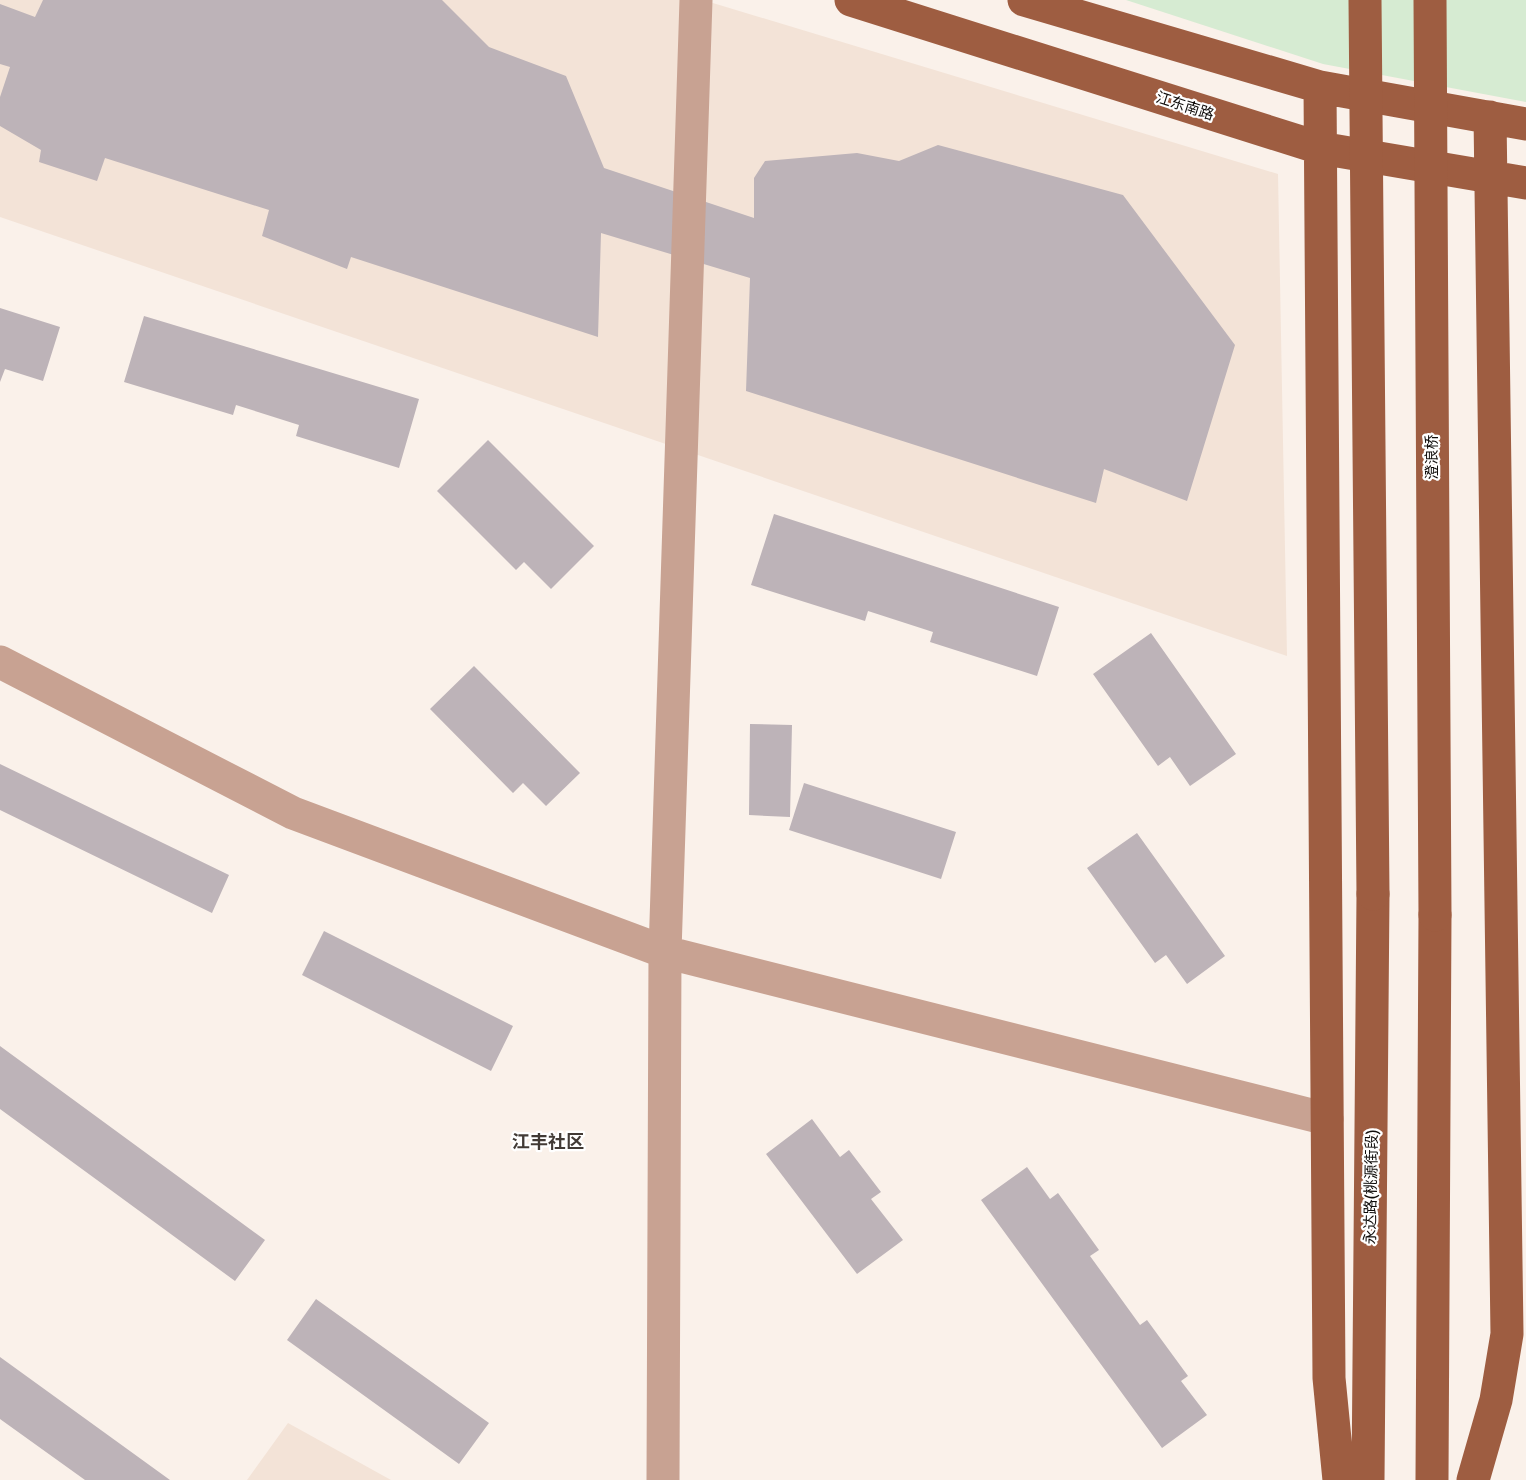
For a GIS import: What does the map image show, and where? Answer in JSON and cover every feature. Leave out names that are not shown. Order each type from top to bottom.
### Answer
[{"type":"main road","name":"江东南路","points":[[851,0],[1320,148],[1526,183]]},
{"type":"main road","points":[[1024,0],[1320,87],[1526,124]]},
{"type":"main road","name":"永达路(桃源街段)","points":[[1365,0],[1374,894],[1368,1480]]},
{"type":"main road","name":"澄浪桥","points":[[1430,0],[1435,915],[1432,1480]]},
{"type":"main road","points":[[1320,87],[1329,1377],[1339,1480]]},
{"type":"main road","points":[[1473,1480],[1496,1400],[1507,1334],[1490,117]]},
{"type":"street","points":[[663,1480],[665,952],[696,0]]},
{"type":"street","points":[[0,662],[293,813],[665,952],[1327,1119]]},
{"type":"shaded area","points":[[0,0],[703,0],[1278,174],[1287,656],[0,217]]},
{"type":"shaded area","points":[[288,1423],[391,1480],[247,1480]]},
{"type":"green space","points":[[1126,0],[1526,0],[1526,102],[1323,64]]},
{"type":"building","points":[[43,0],[442,0],[489,47],[566,76],[604,168],[754,218],[754,178],[765,161],[857,153],[899,161],[938,145],[1123,195],[1235,345],[1187,501],[1104,469],[1096,503],[746,391],[750,278],[601,233],[598,337],[351,257],[347,269],[262,236],[269,210],[105,158],[97,181],[39,162],[41,150],[0,126],[0,97],[10,67],[0,64],[0,4],[35,17]]},
{"type":"building","points":[[0,308],[60,327],[43,381],[5,369],[0,382]]},
{"type":"building","points":[[144,316],[419,399],[399,468],[296,436],[299,425],[236,405],[233,415],[124,382]]},
{"type":"building","points":[[488,440],[594,546],[551,589],[524,562],[516,570],[437,491]]},
{"type":"building","points":[[774,514],[1059,607],[1037,676],[930,642],[933,632],[868,611],[865,621],[751,585]]},
{"type":"building","points":[[1151,633],[1236,754],[1190,786],[1170,757],[1158,766],[1093,674]]},
{"type":"building","points":[[474,666],[580,773],[546,806],[523,783],[513,793],[430,709]]},
{"type":"building","points":[[750,724],[792,725],[790,817],[749,815]]},
{"type":"building","points":[[0,764],[229,875],[212,913],[0,810]]},
{"type":"building","points":[[804,783],[956,832],[941,879],[789,830]]},
{"type":"building","points":[[1137,833],[1225,956],[1187,984],[1166,955],[1155,963],[1087,868]]},
{"type":"building","points":[[324,931],[513,1026],[491,1071],[302,975]]},
{"type":"building","points":[[0,1046],[265,1240],[235,1281],[0,1109]]},
{"type":"building","points":[[812,1119],[840,1157],[849,1150],[881,1192],[871,1199],[903,1240],[857,1274],[766,1154]]},
{"type":"building","points":[[1027,1167],[1050,1199],[1058,1193],[1099,1250],[1090,1256],[1140,1325],[1147,1320],[1188,1376],[1181,1381],[1207,1415],[1162,1448],[981,1200]]},
{"type":"building","points":[[316,1299],[489,1423],[459,1464],[287,1340]]},
{"type":"building","points":[[0,1357],[170,1480],[85,1480],[0,1419]]},
{"type":"district","name":"江丰社区","points":[[548,1142]]}]
